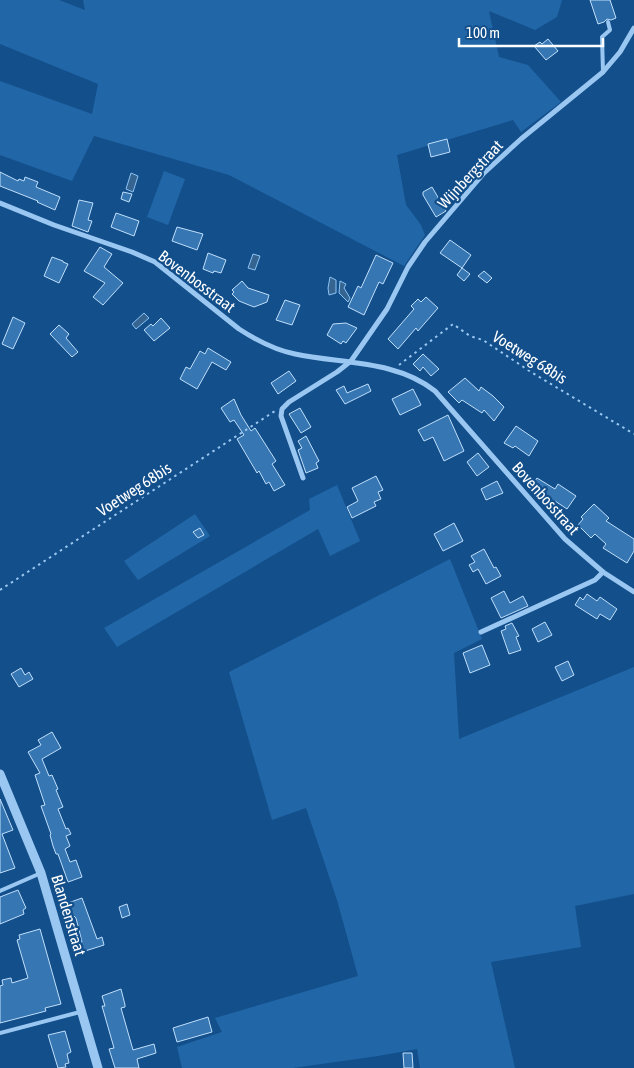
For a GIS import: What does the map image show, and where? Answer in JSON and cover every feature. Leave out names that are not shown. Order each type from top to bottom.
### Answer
[{"type":"street","name":"Wijnbergstraat","points":[[351,362],[386,309],[408,268],[425,242],[484,173],[521,139],[603,72],[620,52],[634,28]]},
{"type":"street","name":"Bovenbosstraat","points":[[0,203],[155,262],[239,329],[260,341],[295,354],[373,365],[421,380],[435,391],[565,539],[603,572],[634,592]]},
{"type":"street","points":[[303,478],[281,416],[282,409],[289,402],[351,362]]},
{"type":"street","points":[[481,632],[594,580],[603,572]]},
{"type":"street","name":"Blandenstraat","points":[[0,774],[41,873],[98,1068]]},
{"type":"lane","points":[[603,72],[602,37],[610,30],[608,22]]},
{"type":"lane","points":[[0,891],[41,873]]},
{"type":"lane","points":[[0,1033],[82,1011]]},
{"type":"path","name":"Voetweg 68bis","points":[[392,370],[453,324],[470,336],[483,340],[531,372],[634,434]]},
{"type":"path","name":"Voetweg 68bis","points":[[0,590],[261,418],[275,410],[282,409]]},
{"type":"shaded area","points":[[0,0],[59,0],[85,10],[83,0],[562,0],[557,17],[535,30],[489,11],[499,57],[528,65],[561,102],[521,132],[513,120],[397,155],[406,205],[421,225],[425,235],[404,266],[229,175],[94,136],[72,181],[0,155],[0,81],[92,114],[98,84],[0,44]]},
{"type":"shaded area","points":[[164,171],[185,179],[168,225],[147,217]]},
{"type":"shaded area","points":[[131,173],[138,176],[133,192],[126,189]]},
{"type":"shaded area","points":[[253,254],[260,256],[255,270],[248,268]]},
{"type":"shaded area","points":[[330,277],[336,280],[336,293],[329,295],[328,288]]},
{"type":"shaded area","points":[[340,281],[346,284],[344,288],[350,298],[348,302],[339,293]]},
{"type":"shaded area","points":[[144,313],[149,318],[136,329],[132,324]]},
{"type":"shaded area","points":[[337,485],[360,541],[330,556],[318,529],[117,647],[104,628],[310,510],[309,499]]},
{"type":"shaded area","points":[[195,514],[210,536],[138,580],[124,561]]},
{"type":"shaded area","points":[[450,559],[482,639],[454,653],[459,739],[634,667],[634,894],[575,906],[581,947],[491,962],[515,1068],[420,1068],[417,1049],[293,1068],[182,1068],[177,1047],[222,1032],[215,1018],[358,976],[337,900],[306,808],[272,820],[229,672]]},
{"type":"building","points":[[590,0],[610,0],[616,18],[607,19],[598,24]]},
{"type":"building","points":[[548,39],[558,51],[546,60],[534,46],[540,42],[542,44]]},
{"type":"building","points":[[447,139],[450,152],[431,157],[428,144]]},
{"type":"building","points":[[0,172],[18,181],[19,179],[24,181],[25,177],[38,182],[36,187],[60,197],[55,210],[0,186]]},
{"type":"building","points":[[432,187],[446,211],[436,217],[423,195],[423,192]]},
{"type":"building","points":[[123,192],[132,194],[129,202],[121,199]]},
{"type":"building","points":[[79,200],[93,203],[88,220],[92,221],[88,232],[72,226]]},
{"type":"building","points":[[116,213],[139,221],[134,236],[111,227]]},
{"type":"building","points":[[177,227],[203,234],[197,250],[172,241]]},
{"type":"building","points":[[450,240],[471,255],[462,268],[440,253]]},
{"type":"building","points":[[100,247],[112,254],[104,267],[123,283],[103,305],[93,297],[105,283],[84,271]]},
{"type":"building","points":[[208,253],[226,260],[221,273],[214,271],[213,273],[203,269]]},
{"type":"building","points":[[376,255],[393,263],[383,284],[379,282],[364,315],[348,307],[358,286],[361,288]]},
{"type":"building","points":[[52,257],[68,264],[59,283],[44,276]]},
{"type":"building","points":[[462,268],[470,274],[464,281],[457,275]]},
{"type":"building","points":[[484,271],[492,278],[487,283],[478,276]]},
{"type":"building","points":[[242,281],[248,288],[269,295],[267,302],[254,307],[239,301],[232,294],[234,292],[232,290]]},
{"type":"building","points":[[426,297],[438,308],[418,331],[416,328],[398,349],[388,339],[414,309],[411,306],[418,299],[421,302]]},
{"type":"building","points":[[285,300],[300,305],[292,325],[276,320]]},
{"type":"building","points":[[13,317],[25,323],[13,349],[2,344]]},
{"type":"building","points":[[161,318],[170,328],[154,341],[144,330],[151,324],[153,326]]},
{"type":"building","points":[[346,323],[357,328],[346,343],[343,341],[341,344],[327,335],[333,324]]},
{"type":"building","points":[[59,325],[69,334],[66,338],[78,352],[72,357],[50,334]]},
{"type":"building","points":[[208,348],[231,362],[226,370],[212,362],[197,389],[180,379],[186,367],[190,369],[200,351],[205,354]]},
{"type":"building","points":[[423,354],[439,369],[431,376],[423,367],[420,371],[413,364]]},
{"type":"building","points":[[289,371],[296,381],[278,394],[271,383]]},
{"type":"building","points":[[465,378],[479,391],[481,387],[504,407],[494,421],[484,410],[482,413],[462,400],[459,403],[448,392]]},
{"type":"building","points":[[368,384],[371,391],[345,404],[336,390],[344,386],[347,393]]},
{"type":"building","points":[[413,389],[421,405],[400,415],[392,399]]},
{"type":"building","points":[[234,399],[251,431],[255,428],[276,461],[272,464],[285,485],[274,491],[269,482],[266,484],[259,471],[257,473],[237,439],[244,435],[234,420],[230,422],[221,408]]},
{"type":"building","points":[[300,408],[311,427],[301,433],[289,414]]},
{"type":"building","points":[[448,415],[464,451],[444,461],[433,437],[424,441],[418,430]]},
{"type":"building","points":[[516,426],[538,441],[529,456],[515,446],[513,448],[504,443]]},
{"type":"building","points":[[306,436],[319,461],[316,463],[318,468],[306,473],[298,450],[302,448],[298,441]]},
{"type":"building","points":[[478,453],[489,467],[477,476],[467,462]]},
{"type":"building","points":[[376,476],[383,490],[378,492],[381,499],[374,502],[376,506],[352,518],[347,507],[358,501],[352,488]]},
{"type":"building","points":[[537,478],[555,489],[558,484],[576,496],[567,509],[555,501],[553,504],[530,488]]},
{"type":"building","points":[[497,481],[503,493],[486,500],[481,489]]},
{"type":"building","points":[[594,504],[609,518],[606,521],[634,539],[634,551],[627,563],[603,548],[606,544],[595,534],[591,538],[578,525],[583,519],[581,517]]},
{"type":"building","points":[[454,523],[463,541],[443,551],[434,534]]},
{"type":"building","points":[[200,528],[204,535],[198,538],[193,532]]},
{"type":"building","points":[[484,549],[494,568],[496,567],[501,576],[486,584],[478,569],[473,572],[469,565],[475,562],[471,556]]},
{"type":"building","points":[[504,591],[510,603],[523,596],[528,606],[501,618],[491,598]]},
{"type":"building","points":[[587,594],[597,601],[600,597],[617,609],[610,620],[600,614],[597,619],[575,605],[580,597],[583,600]]},
{"type":"building","points":[[545,622],[552,635],[538,642],[532,629]]},
{"type":"building","points":[[512,623],[519,636],[516,637],[521,650],[509,654],[501,631],[506,629],[505,626]]},
{"type":"building","points":[[482,645],[490,665],[470,673],[463,653]]},
{"type":"building","points":[[568,661],[574,675],[562,681],[555,667]]},
{"type":"building","points":[[21,668],[25,675],[29,672],[33,679],[19,687],[11,674]]},
{"type":"building","points":[[52,732],[61,748],[42,759],[49,776],[52,775],[58,789],[56,790],[63,807],[58,809],[66,829],[68,828],[71,834],[66,836],[70,846],[65,849],[70,862],[76,860],[82,877],[68,882],[58,854],[56,854],[53,846],[51,834],[41,806],[45,805],[35,775],[40,773],[28,752],[41,745],[38,740]]},
{"type":"building","points":[[0,799],[13,830],[2,834],[15,868],[0,873]]},
{"type":"building","points":[[18,890],[26,908],[23,910],[24,914],[0,924],[0,897]]},
{"type":"building","points":[[82,898],[97,939],[102,937],[104,945],[82,952],[80,942],[82,942],[76,918],[72,916],[68,903]]},
{"type":"building","points":[[127,904],[130,915],[122,918],[119,907]]},
{"type":"building","points":[[40,929],[61,1004],[45,1008],[46,1011],[0,1023],[0,986],[3,985],[2,980],[11,978],[12,983],[28,978],[17,940],[20,939],[19,935]]},
{"type":"building","points":[[121,989],[125,1007],[121,1008],[133,1050],[154,1044],[156,1053],[137,1059],[139,1068],[115,1068],[109,1049],[114,1048],[102,1006],[105,1006],[102,996]]},
{"type":"building","points":[[208,1017],[212,1032],[177,1042],[173,1028]]},
{"type":"building","points":[[65,1031],[71,1052],[67,1054],[69,1063],[65,1064],[66,1067],[58,1068],[48,1035]]},
{"type":"building","points":[[403,1053],[412,1053],[413,1068],[404,1068]]}]
